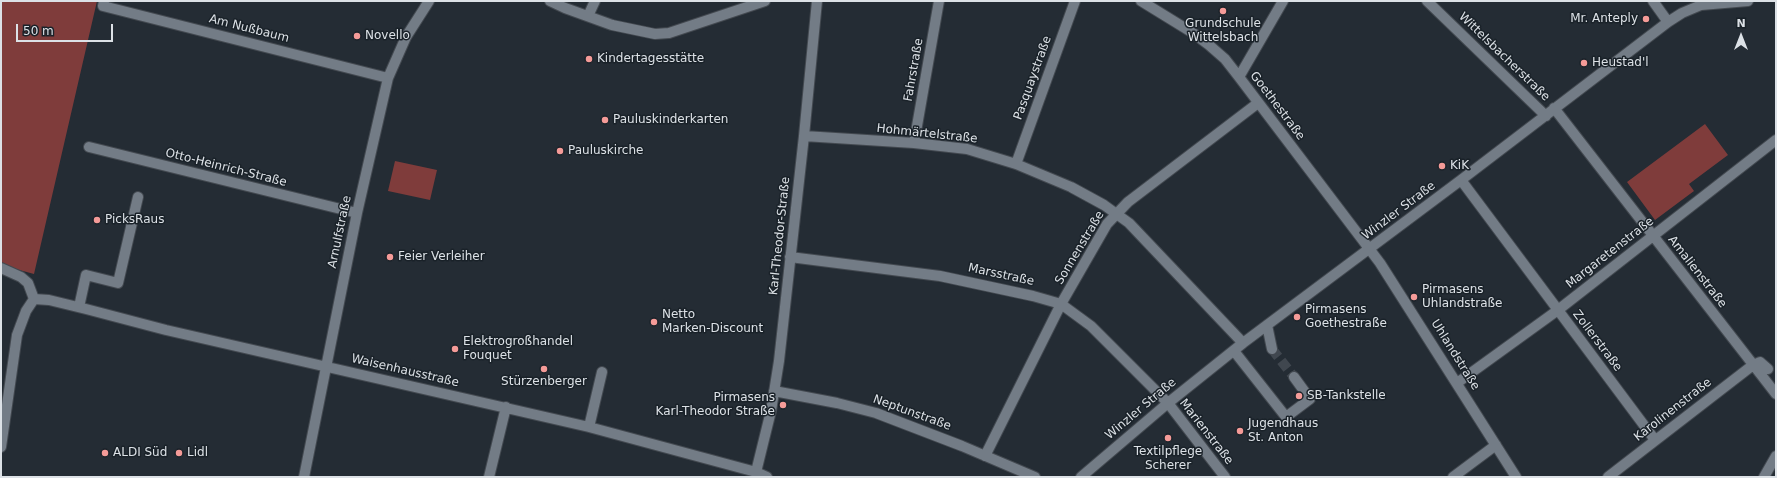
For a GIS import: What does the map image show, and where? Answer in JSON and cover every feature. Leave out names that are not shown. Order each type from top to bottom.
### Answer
[{"type":"street","name":"Arnulfstraße","points":[[304,477],[357,213],[388,78],[406,37],[429,1]]},
{"type":"street","points":[[550,1],[612,25],[655,34],[669,32],[766,1]]},
{"type":"street","points":[[588,16],[595,1]]},
{"type":"street","name":"Karl-Theodor-Straße","points":[[756,472],[774,391],[804,136],[817,1]]},
{"type":"street","name":"Fahrstraße","points":[[914,144],[939,1]]},
{"type":"street","name":"Pasquaystraße","points":[[1016,164],[1075,1]]},
{"type":"street","name":"Goethestraße","points":[[1141,1],[1209,45],[1225,59],[1370,249]]},
{"type":"street","points":[[1239,77],[1284,1]]},
{"type":"street","name":"Wittelsbacherstraße","points":[[1427,1],[1546,116]]},
{"type":"street","points":[[1653,1],[1668,22]]},
{"type":"street","name":"Winzler Straße","points":[[1081,477],[1168,403],[1267,325],[1370,249],[1668,22],[1690,8],[1702,3],[1748,1]]},
{"type":"street","name":"Am Nußbaum","points":[[103,3],[388,78]]},
{"type":"street","name":"Sonnenstraße","points":[[985,456],[1061,304],[1107,224],[1128,202],[1258,103]]},
{"type":"street","name":"Amalienstraße","points":[[1554,108],[1776,394]]},
{"type":"street","name":"Hohmärtelstraße","points":[[804,136],[967,149],[1016,164],[1071,187],[1104,205],[1137,231],[1243,344]]},
{"type":"street","name":"Margaretenstraße","points":[[1457,383],[1558,310],[1776,140]]},
{"type":"street","name":"Otto-Heinrich-Straße","points":[[89,147],[357,213]]},
{"type":"street","name":"Zollerstraße","points":[[1461,180],[1655,440]]},
{"type":"street","points":[[79,307],[86,275],[118,283],[138,197]]},
{"type":"street","name":"Uhlandstraße","points":[[1370,249],[1516,477]]},
{"type":"street","name":"Marsstraße","points":[[790,257],[940,276],[1034,296],[1061,304],[1091,326],[1168,403]]},
{"type":"street","points":[[1,268],[22,277],[28,283],[34,299],[26,311],[17,335],[1,447]]},
{"type":"street","name":"Waisenhausstraße","points":[[34,299],[79,307],[166,330],[589,427],[756,472],[767,477]]},
{"type":"street","points":[[1267,325],[1272,350]]},
{"type":"street","points":[[1234,351],[1286,418],[1310,398],[1294,377]]},
{"type":"street","points":[[1753,365],[1760,362],[1768,369]]},
{"type":"street","name":"Karolinenstraße","points":[[1608,477],[1753,365]]},
{"type":"street","points":[[589,427],[602,372]]},
{"type":"street","name":"Neptunstraße","points":[[774,391],[837,403],[876,413],[962,446],[1035,477]]},
{"type":"street","name":"Marienstraße","points":[[1168,403],[1225,477]]},
{"type":"street","points":[[488,477],[506,407]]},
{"type":"street","points":[[1453,477],[1496,445]]},
{"type":"street","points":[[1764,477],[1776,456]]},
{"type":"shaded area","points":[[1,1],[97,1],[34,274],[1,265]]},
{"type":"shaded area","points":[[1705,124],[1728,155],[1689,184],[1694,191],[1655,220],[1627,182]]},
{"type":"shaded area","points":[[395,161],[437,170],[430,200],[388,191]]},
{"type":"tunnel","points":[[1272,349],[1294,377]]},
{"type":"place","name":"Grundschule Wittelsbach","points":[[1223,11]]},
{"type":"place","name":"Mr. Anteply","points":[[1646,19]]},
{"type":"place","name":"Novello","points":[[357,36]]},
{"type":"place","name":"Kindertagesstätte","points":[[589,59]]},
{"type":"place","name":"Heustad'l","points":[[1584,63]]},
{"type":"place","name":"Pauluskinderkarten","points":[[605,120]]},
{"type":"place","name":"Pauluskirche","points":[[560,151]]},
{"type":"place","name":"KiK","points":[[1442,166]]},
{"type":"place","name":"PicksRaus","points":[[97,220]]},
{"type":"place","name":"Feier Verleiher","points":[[390,257]]},
{"type":"place","name":"Pirmasens Uhlandstraße","points":[[1414,297]]},
{"type":"place","name":"Pirmasens Goethestraße","points":[[1297,317]]},
{"type":"place","name":"Netto Marken-Discount","points":[[654,322]]},
{"type":"place","name":"Elektrogroßhandel Fouquet","points":[[455,349]]},
{"type":"place","name":"Stürzenberger","points":[[544,369]]},
{"type":"place","name":"SB-Tankstelle","points":[[1299,396]]},
{"type":"place","name":"Pirmasens Karl-Theodor Straße","points":[[783,405]]},
{"type":"place","name":"Jugendhaus St. Anton","points":[[1240,431]]},
{"type":"place","name":"Textilpflege Scherer","points":[[1168,438]]},
{"type":"place","name":"ALDI Süd","points":[[105,453]]},
{"type":"place","name":"Lidl","points":[[179,453]]}]
